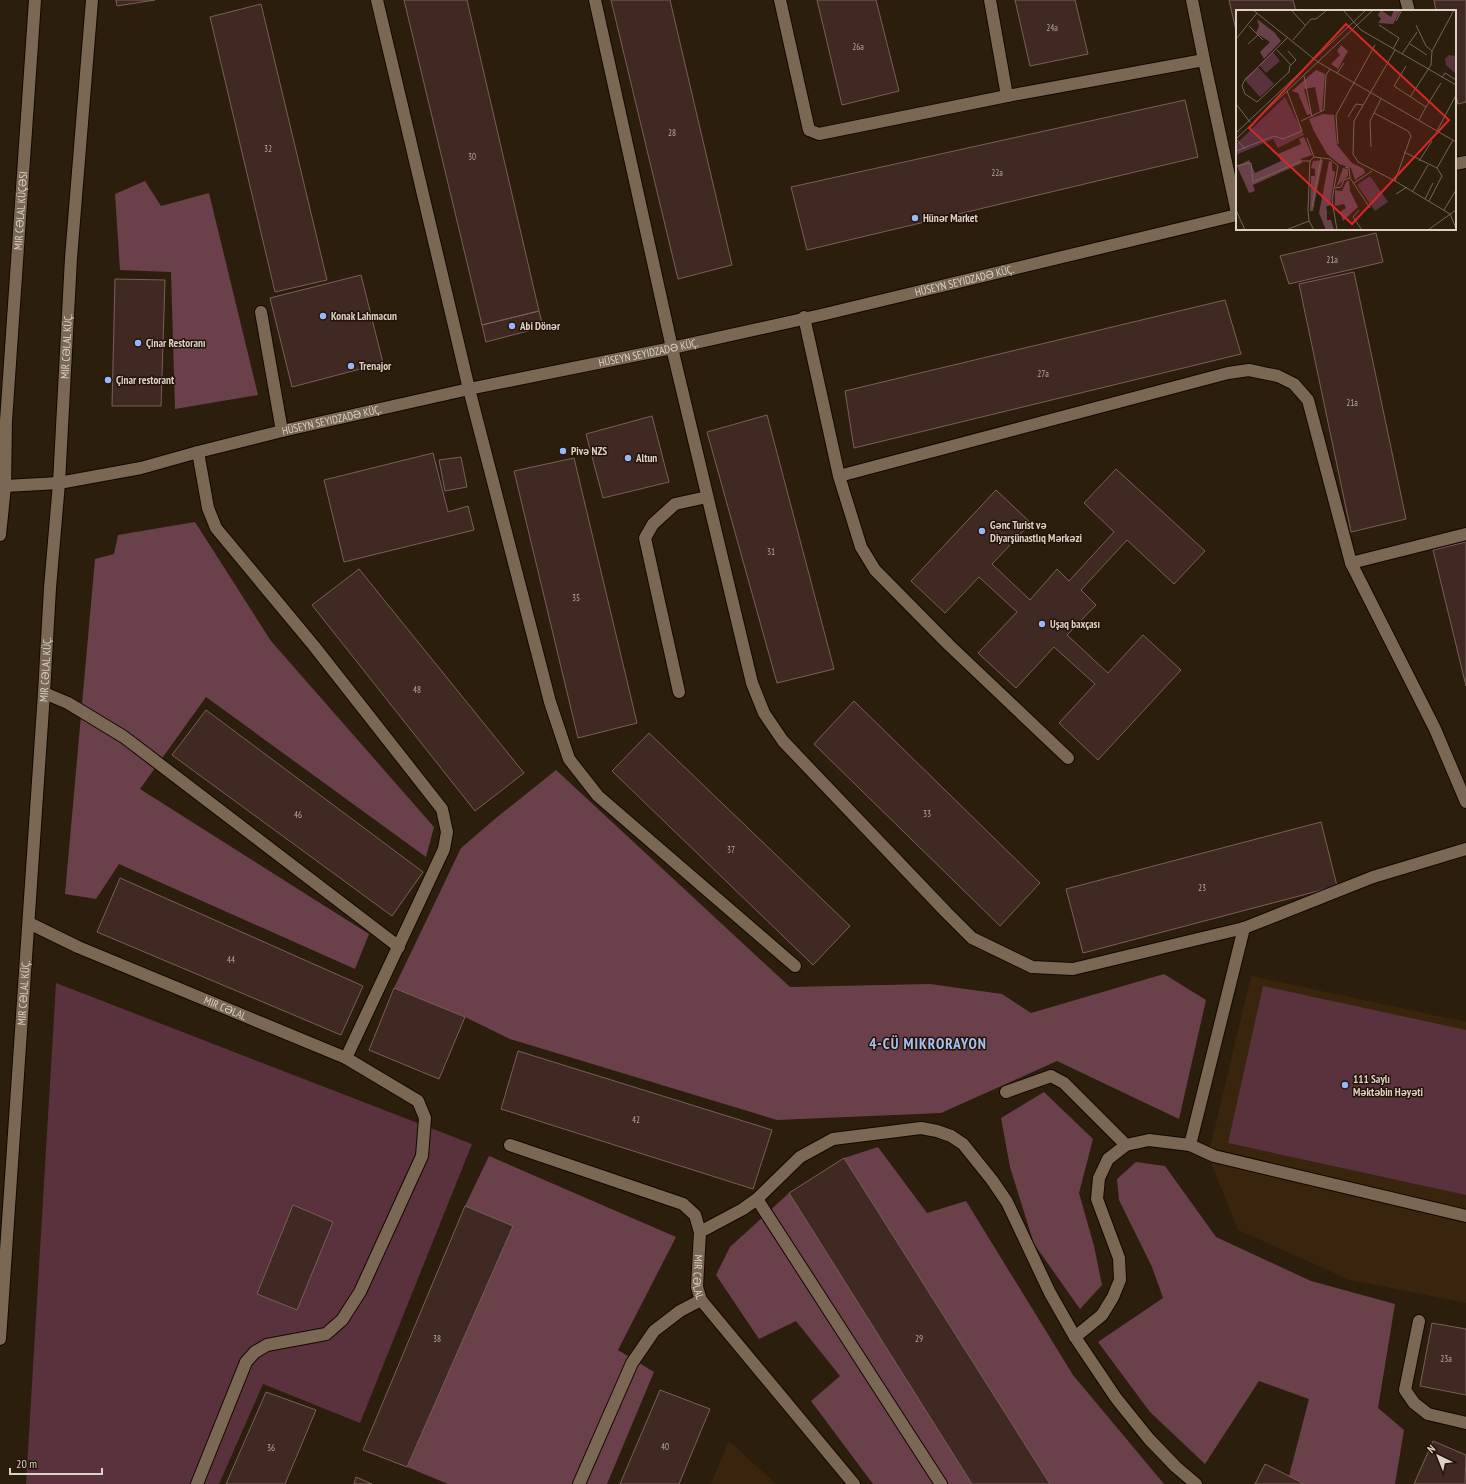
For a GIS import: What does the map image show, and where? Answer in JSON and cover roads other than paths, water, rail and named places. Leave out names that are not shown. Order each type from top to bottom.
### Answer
[{"type":"street","name":"MIR CƏLAL KÜÇƏSI","points":[[2,486],[35,0]]},
{"type":"street","name":"MIR CƏLAL KÜÇ.","points":[[0,1339],[29,923],[50,588],[59,483],[71,258],[92,0]]},
{"type":"street","points":[[377,0],[469,389],[550,702],[568,759],[598,796],[795,966]]},
{"type":"street","points":[[595,0],[672,348],[752,683],[764,713],[783,741],[972,938],[1032,967],[1073,969],[1244,928],[1373,877],[1466,849]]},
{"type":"street","points":[[780,0],[809,130],[819,134],[1007,96],[1204,60]]},
{"type":"street","points":[[990,0],[1007,96]]},
{"type":"street","points":[[1192,0],[1236,209]]},
{"type":"street","points":[[1406,0],[1409,10]]},
{"type":"street","points":[[1456,164],[1466,162]]},
{"type":"street","name":"HÜSEYN SEYIDZADƏ KÜÇ.","points":[[2,486],[59,483],[141,468],[282,431],[469,389],[672,348],[1236,214]]},
{"type":"street","points":[[261,312],[282,431]]},
{"type":"street","points":[[804,317],[839,476],[861,548],[875,570],[949,645],[1068,758]]},
{"type":"street","points":[[839,476],[1228,373],[1249,370],[1278,376],[1294,384],[1308,400],[1351,563],[1435,729],[1466,802]]},
{"type":"street","points":[[198,452],[208,508],[216,528],[314,646],[442,809],[447,832],[444,849],[346,1058]]},
{"type":"street","points":[[0,535],[2,486]]},
{"type":"street","points":[[679,692],[645,538],[653,524],[675,504],[708,497]]},
{"type":"street","points":[[1351,563],[1466,534]]},
{"type":"street","points":[[44,693],[68,703],[124,737],[399,947]]},
{"type":"street","name":"MIR CƏLAL","points":[[29,923],[78,947],[346,1058],[418,1101],[425,1118],[422,1156],[360,1292],[342,1320],[326,1334],[267,1345],[255,1352],[250,1357],[246,1362],[197,1484]]},
{"type":"street","points":[[1190,1145],[1244,928]]},
{"type":"street","points":[[1006,1092],[1051,1076],[1064,1083],[1126,1144]]},
{"type":"street","points":[[700,1232],[743,1209],[757,1198],[800,1157],[833,1139],[921,1128],[937,1131],[950,1136],[963,1144],[992,1180],[1007,1202],[1050,1293],[1075,1337],[1116,1398],[1149,1439],[1176,1467],[1196,1484]]},
{"type":"street","points":[[1075,1337],[1102,1315],[1113,1297],[1120,1280],[1119,1258],[1097,1199],[1099,1178],[1108,1158],[1126,1144],[1149,1140],[1190,1145],[1214,1156],[1466,1216]]},
{"type":"street","name":"MIR CƏLAL","points":[[510,1145],[683,1204],[695,1215],[700,1232],[697,1286],[702,1300],[854,1484]]},
{"type":"street","points":[[757,1198],[941,1484]]},
{"type":"street","points":[[579,1484],[632,1363],[654,1331],[680,1311],[702,1300]]},
{"type":"street","points":[[1419,1321],[1405,1390],[1414,1402],[1428,1414],[1466,1423]]},
{"type":"place","name":"Hünər Market","points":[[915,218]]},
{"type":"place","name":"Konak Lahmacun","points":[[323,316]]},
{"type":"place","name":"Abi Dönər","points":[[512,326]]},
{"type":"place","name":"Çinar Restoranı","points":[[138,343]]},
{"type":"place","name":"Trenajor","points":[[351,366]]},
{"type":"place","name":"Çinar restorant","points":[[108,380]]},
{"type":"place","name":"Pivə NZS","points":[[563,451]]},
{"type":"place","name":"Altun","points":[[628,458]]},
{"type":"place","name":"Gənc Turist və Diyarşünastlıq Mərkəzi","points":[[982,531]]},
{"type":"place","name":"Uşaq baxçası","points":[[1042,624]]},
{"type":"place","name":"111 Saylı Məktəbin Həyəti","points":[[1345,1085]]},
{"type":"district","name":"4-CÜ MIKRORAYON","points":[[928,1043]]}]
